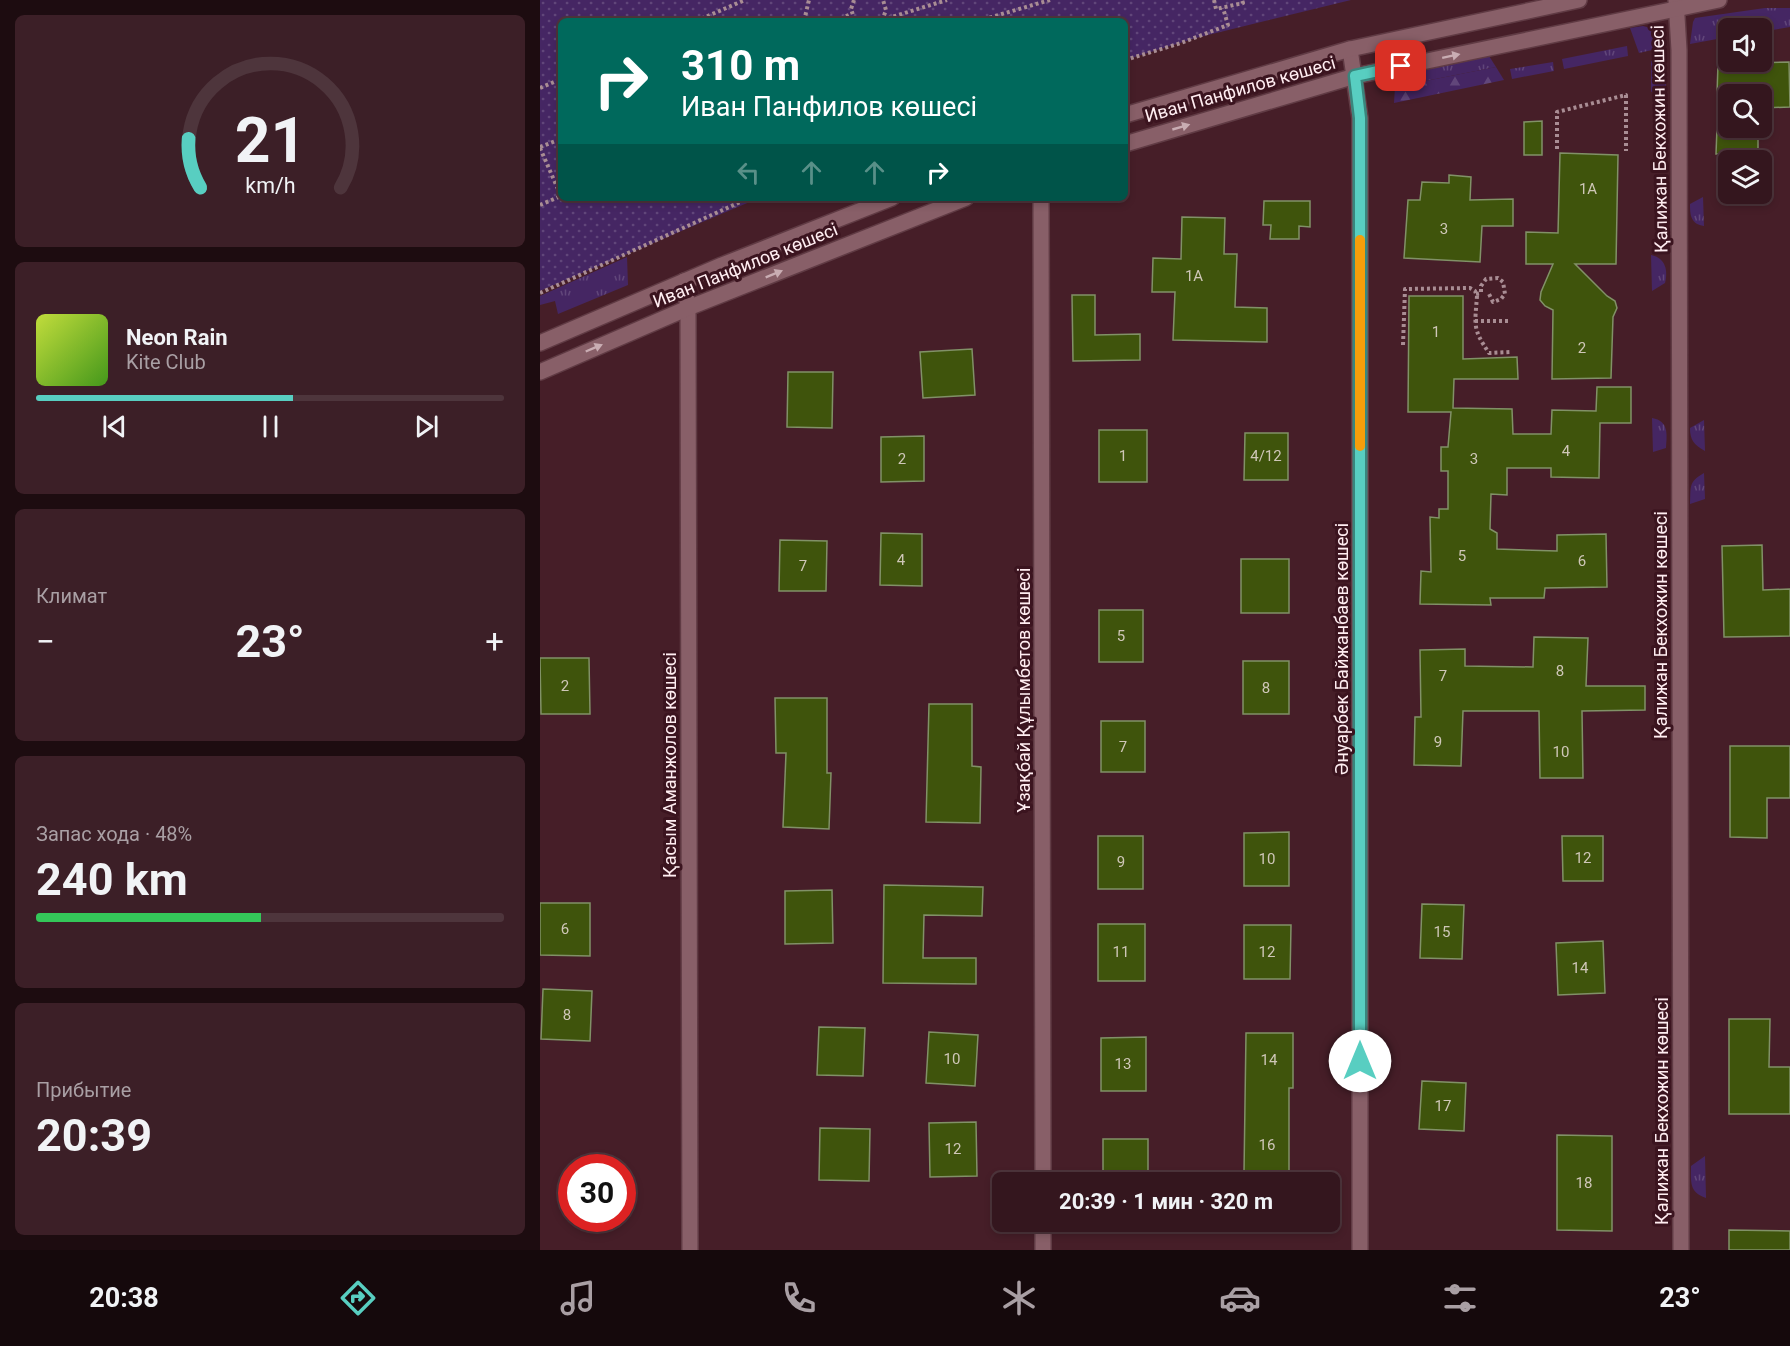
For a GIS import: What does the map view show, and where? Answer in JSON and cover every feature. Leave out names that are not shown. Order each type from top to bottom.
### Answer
[{"type":"street","name":"Иван Панфилов көшесі","points":[[1128,114],[1350,49],[1579,0]]},
{"type":"street","name":"Иван Панфилов көшесі","points":[[1128,143],[1355,76],[1676,4],[1719,0]]},
{"type":"street","name":"Қалижан Бекхожин көшесі","points":[[1676,4],[1679,50],[1681,1250]]},
{"type":"street","name":"Әнуарбек Байжанбаев көшесі","points":[[1350,49],[1360,118],[1360,1250]]},
{"type":"street","name":"Иван Панфилов көшесі","points":[[540,343],[684,281],[884,201]]},
{"type":"street","name":"Иван Панфилов көшесі","points":[[540,372],[688,308],[958,201]]},
{"type":"street","name":"Ұзақбай Құлымбетов көшесі","points":[[1041,201],[1043,1172]]},
{"type":"street","name":"Қасым Аманжолов көшесі","points":[[684,281],[688,308],[690,1250]]},
{"type":"street","points":[[1043,1232],[1043,1250]]},
{"type":"path","points":[[703,18],[745,0]]},
{"type":"path","points":[[805,18],[809,0]]},
{"type":"path","points":[[883,0],[886,10],[883,18]]},
{"type":"path","points":[[891,18],[947,0]]},
{"type":"path","points":[[988,18],[1050,0]]},
{"type":"path","points":[[1214,0],[1216,9],[1243,3],[1242,0]]},
{"type":"path","points":[[852,1],[851,14],[853,18]]},
{"type":"path","points":[[1128,59],[1181,43],[1228,25],[1223,8]]},
{"type":"path","points":[[842,18],[851,14]]},
{"type":"path","points":[[540,88],[558,79]]},
{"type":"path","points":[[1557,149],[1557,112],[1626,95],[1626,151]]},
{"type":"path","points":[[558,140],[540,147],[558,189]]},
{"type":"path","points":[[540,205],[558,197]]},
{"type":"path","points":[[540,293],[742,201]]},
{"type":"path","points":[[1476,294],[1481,293],[1481,286],[1486,279],[1498,278],[1503,282],[1505,294],[1501,299],[1493,302],[1490,294]]},
{"type":"path","points":[[1403,345],[1404,289],[1470,288],[1476,294],[1475,329],[1489,353],[1510,352]]},
{"type":"path","points":[[1475,321],[1511,321]]},
{"type":"green space","points":[[540,0],[1351,0],[1196,38],[1128,59],[1128,18],[558,18],[558,201],[752,201],[540,291]]},
{"type":"green space","points":[[1765,8],[1790,8],[1790,27],[1772,30],[1772,18],[1718,18],[1718,39],[1690,44],[1695,18]]},
{"type":"green space","points":[[1643,26],[1657,33],[1665,47],[1639,53],[1630,28]]},
{"type":"green space","points":[[1627,46],[1628,56],[1564,69],[1562,59]]},
{"type":"green space","points":[[1489,56],[1496,67],[1395,87],[1396,76]]},
{"type":"green space","points":[[1665,59],[1666,86],[1651,92],[1651,61]]},
{"type":"green space","points":[[1553,62],[1554,71],[1512,79],[1510,69]]},
{"type":"green space","points":[[1496,67],[1504,80],[1394,103],[1395,87]]},
{"type":"green space","points":[[1703,197],[1704,226],[1694,221],[1690,208],[1690,204]]},
{"type":"green space","points":[[1651,255],[1663,262],[1666,274],[1665,283],[1652,291]]},
{"type":"green space","points":[[627,257],[628,285],[558,314],[555,301],[540,305],[540,296]]},
{"type":"green space","points":[[1652,418],[1662,422],[1666,429],[1666,448],[1653,452]]},
{"type":"green space","points":[[1704,420],[1705,451],[1693,442],[1690,428]]},
{"type":"green space","points":[[1704,473],[1705,499],[1690,504],[1693,482]]},
{"type":"green space","points":[[1705,1156],[1706,1198],[1696,1193],[1691,1177],[1691,1166]]},
{"type":"building","points":[[1772,62],[1789,62],[1790,107],[1772,108],[1772,84],[1718,84],[1717,94],[1718,64],[1718,72],[1772,72]]},
{"type":"building","points":[[1542,121],[1542,155],[1524,155],[1524,122]]},
{"type":"building","points":[[1717,128],[1718,138],[1758,138],[1758,150],[1718,150],[1716,154]]},
{"type":"building","points":[[1560,153],[1618,155],[1616,264],[1575,264],[1615,301],[1617,308],[1613,317],[1611,378],[1552,379],[1553,310],[1540,300],[1553,264],[1526,264],[1526,232],[1558,233]]},
{"type":"building","points":[[1449,175],[1471,177],[1470,200],[1513,199],[1513,226],[1482,226],[1480,262],[1404,258],[1408,200],[1420,200],[1422,182],[1449,183]]},
{"type":"building","points":[[1264,201],[1310,201],[1310,227],[1299,226],[1299,239],[1270,239],[1271,225],[1263,225]]},
{"type":"building","points":[[1182,217],[1225,218],[1224,254],[1237,254],[1235,307],[1267,308],[1267,342],[1173,340],[1175,292],[1152,292],[1153,258],[1181,259]]},
{"type":"building","points":[[1072,295],[1095,295],[1095,335],[1140,334],[1140,360],[1073,361]]},
{"type":"building","points":[[1409,296],[1463,296],[1463,359],[1517,357],[1518,379],[1454,379],[1453,408],[1512,409],[1513,434],[1551,434],[1552,410],[1596,411],[1597,387],[1631,387],[1631,423],[1600,423],[1599,478],[1551,477],[1551,468],[1507,468],[1507,495],[1491,494],[1490,529],[1497,533],[1497,549],[1557,551],[1557,535],[1606,534],[1607,587],[1545,588],[1544,598],[1490,598],[1491,605],[1420,604],[1421,571],[1431,572],[1430,517],[1439,518],[1439,509],[1448,509],[1448,471],[1441,471],[1441,447],[1448,447],[1451,412],[1408,412]]},
{"type":"building","points":[[972,349],[975,395],[923,398],[920,352]]},
{"type":"building","points":[[788,372],[833,372],[832,428],[787,427]]},
{"type":"building","points":[[1099,430],[1147,430],[1147,482],[1099,482]]},
{"type":"building","points":[[1245,433],[1288,433],[1288,480],[1244,480]]},
{"type":"building","points":[[924,436],[924,481],[881,482],[881,437]]},
{"type":"building","points":[[881,533],[922,534],[922,586],[880,585]]},
{"type":"building","points":[[780,540],[827,541],[826,591],[779,591]]},
{"type":"building","points":[[1762,545],[1763,590],[1790,589],[1790,636],[1724,637],[1722,546]]},
{"type":"building","points":[[1241,559],[1289,559],[1289,613],[1241,613]]},
{"type":"building","points":[[1099,610],[1143,610],[1143,662],[1099,662]]},
{"type":"building","points":[[1534,637],[1588,638],[1586,686],[1645,686],[1645,710],[1582,711],[1583,778],[1540,778],[1539,711],[1463,711],[1461,766],[1414,765],[1415,717],[1421,717],[1420,650],[1465,649],[1465,666],[1533,667]]},
{"type":"building","points":[[540,658],[589,658],[590,714],[541,714]]},
{"type":"building","points":[[1243,661],[1289,661],[1289,714],[1243,714]]},
{"type":"building","points":[[775,698],[827,698],[827,773],[831,773],[829,829],[783,827],[786,753],[776,753]]},
{"type":"building","points":[[929,704],[972,704],[972,766],[981,767],[980,823],[926,822]]},
{"type":"building","points":[[1101,721],[1145,721],[1145,772],[1101,772]]},
{"type":"building","points":[[1730,746],[1790,746],[1790,798],[1767,798],[1767,838],[1730,837]]},
{"type":"building","points":[[1289,832],[1289,886],[1244,886],[1244,833]]},
{"type":"building","points":[[1098,836],[1143,836],[1143,889],[1098,889]]},
{"type":"building","points":[[1562,836],[1603,836],[1603,881],[1563,881]]},
{"type":"building","points":[[884,885],[983,887],[982,916],[924,915],[923,958],[976,958],[976,984],[883,983]]},
{"type":"building","points":[[832,890],[833,943],[785,944],[785,891]]},
{"type":"building","points":[[540,903],[590,903],[590,956],[540,955]]},
{"type":"building","points":[[1422,904],[1464,905],[1462,959],[1420,958]]},
{"type":"building","points":[[1098,924],[1145,924],[1145,981],[1098,981]]},
{"type":"building","points":[[1244,925],[1291,925],[1290,979],[1244,979]]},
{"type":"building","points":[[1603,941],[1605,993],[1558,995],[1556,943]]},
{"type":"building","points":[[543,989],[592,991],[590,1041],[541,1039]]},
{"type":"building","points":[[1729,1019],[1770,1019],[1769,1067],[1790,1067],[1790,1114],[1729,1114]]},
{"type":"building","points":[[819,1027],[865,1028],[863,1076],[817,1075]]},
{"type":"building","points":[[929,1032],[978,1035],[975,1086],[926,1083]]},
{"type":"building","points":[[1246,1033],[1293,1033],[1293,1088],[1289,1088],[1289,1172],[1244,1172]]},
{"type":"building","points":[[1146,1037],[1146,1091],[1101,1091],[1101,1038]]},
{"type":"building","points":[[1422,1081],[1466,1083],[1464,1131],[1419,1129]]},
{"type":"building","points":[[976,1122],[977,1176],[930,1177],[929,1123]]},
{"type":"building","points":[[820,1128],[870,1129],[869,1181],[819,1180]]},
{"type":"building","points":[[1557,1135],[1612,1136],[1612,1231],[1557,1230]]},
{"type":"building","points":[[1103,1139],[1148,1139],[1148,1172],[1103,1172]]},
{"type":"building","points":[[1729,1230],[1790,1231],[1790,1250],[1729,1250]]},
{"type":"slow traffic","points":[[1360,240],[1360,446]]},
{"type":"route","points":[[1360,1061],[1360,118],[1355,76],[1401,66]]}]
